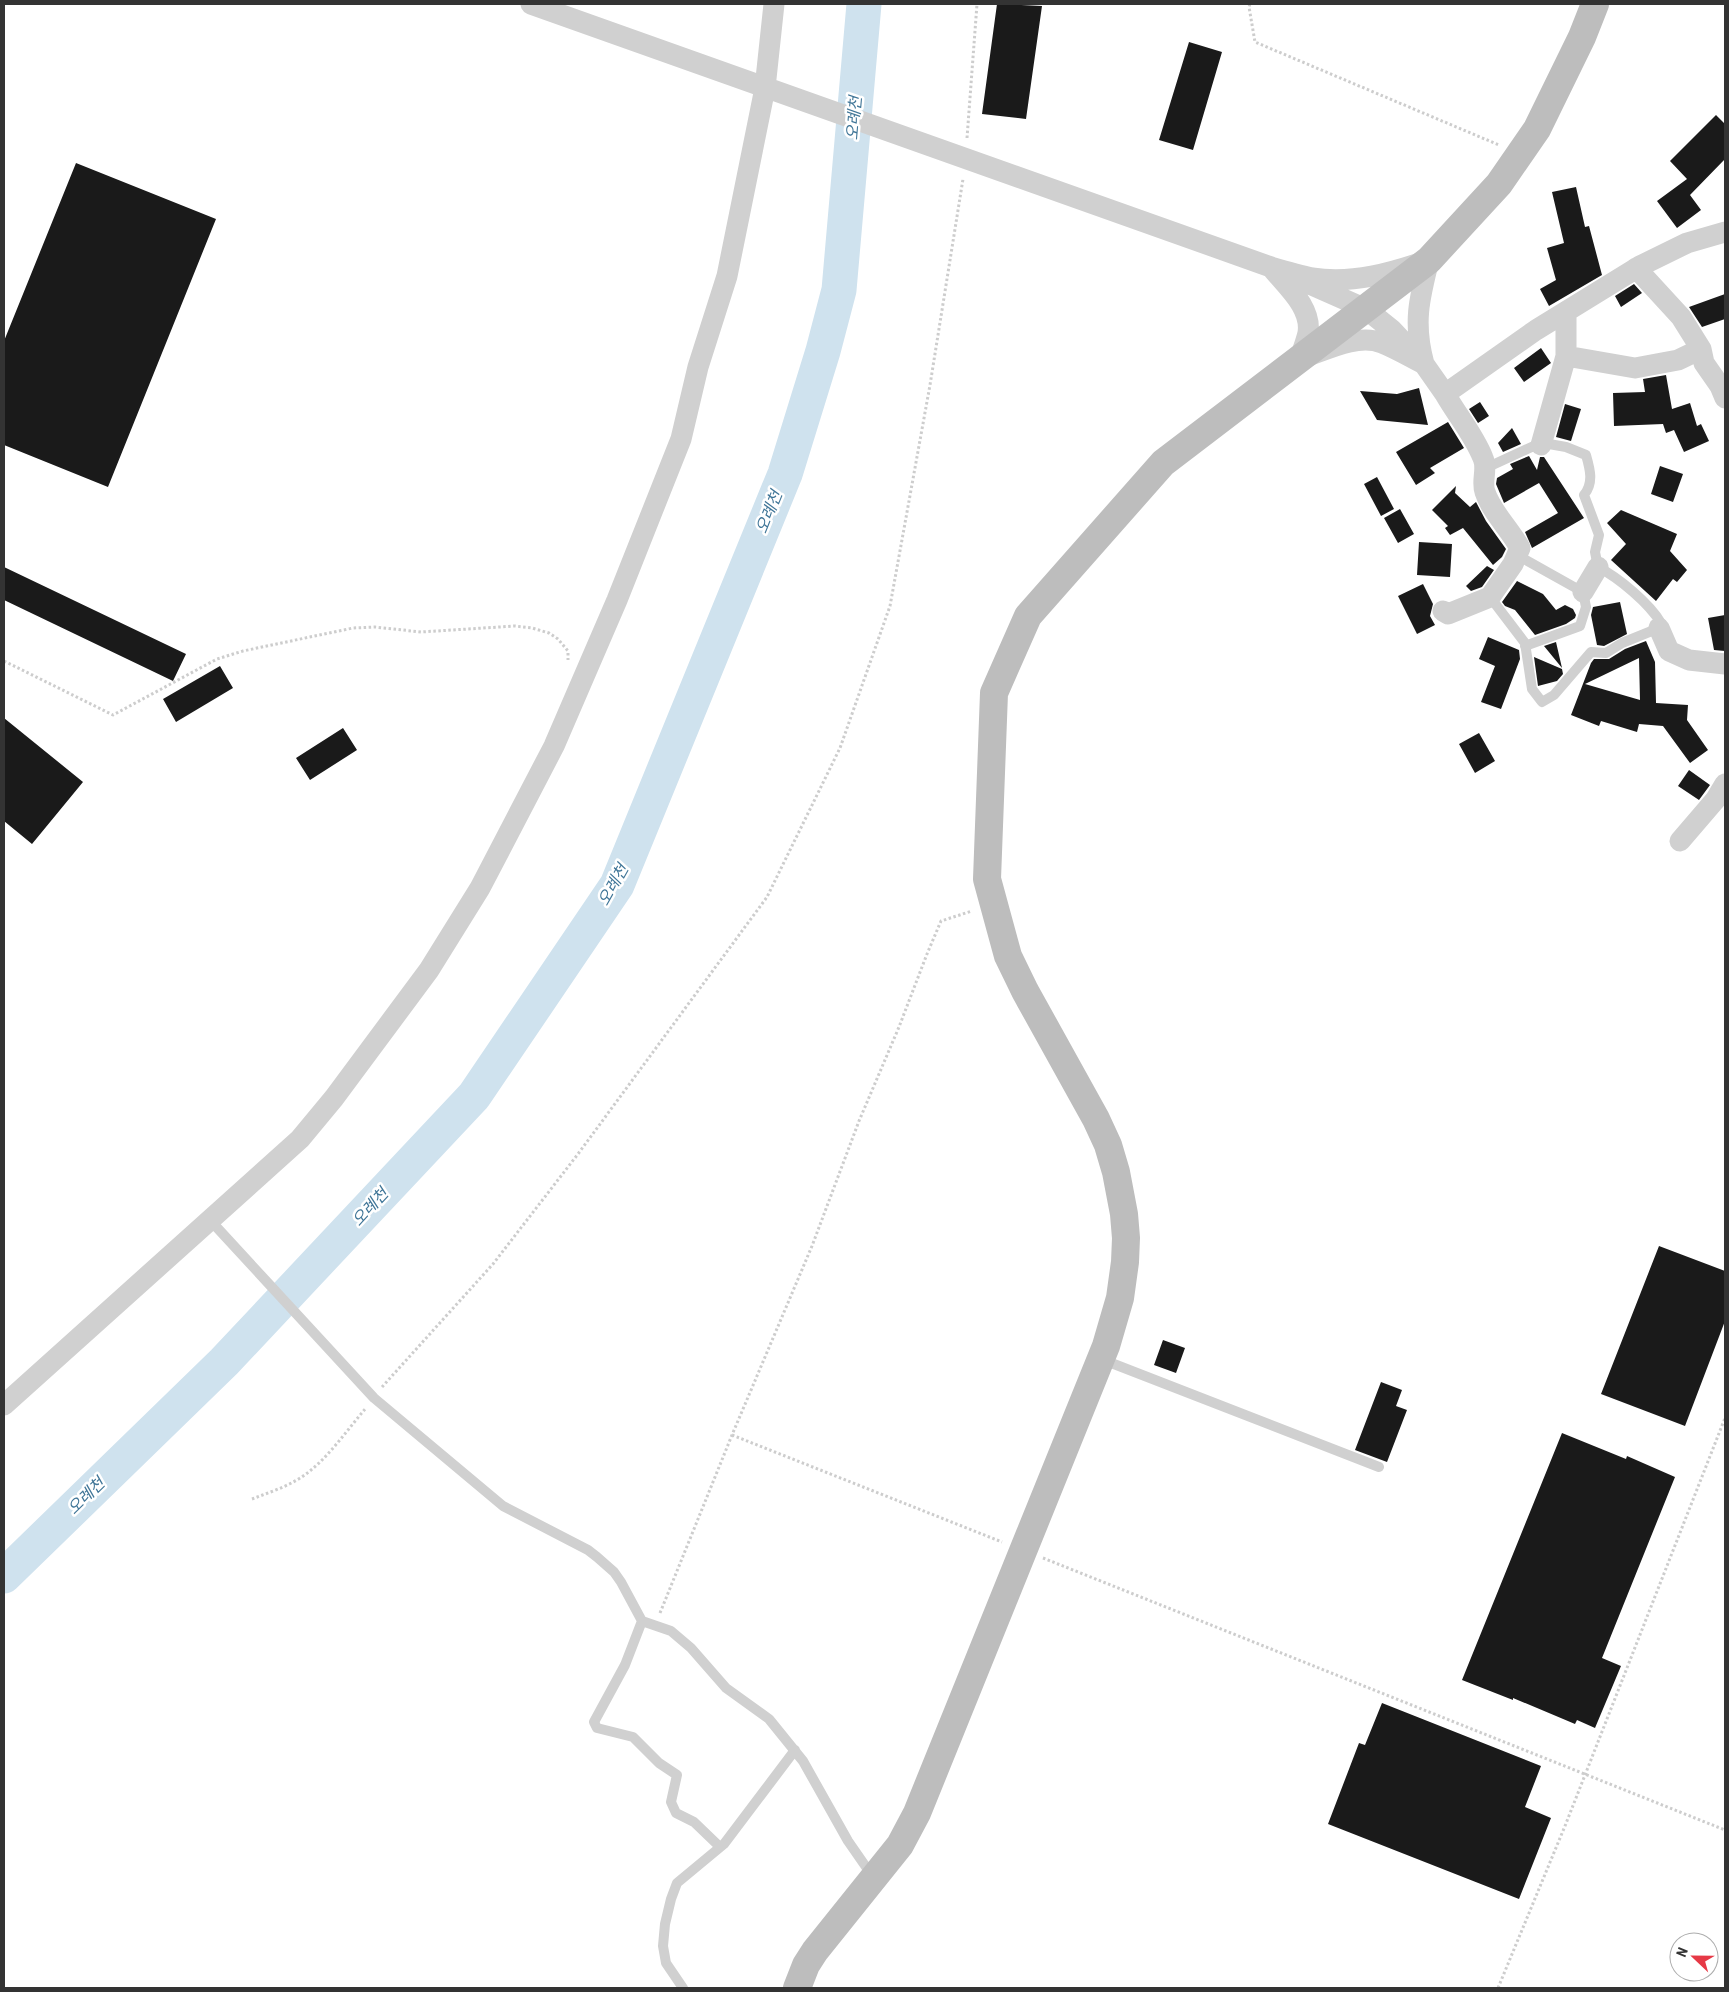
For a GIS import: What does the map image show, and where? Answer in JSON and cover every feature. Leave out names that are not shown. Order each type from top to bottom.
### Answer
[{"type":"street","points":[[531,4],[1271,267],[1366,310],[1392,330],[1424,364],[1472,436],[1483,457],[1486,468],[1484,490],[1491,505],[1520,548],[1490,596],[1448,614],[1443,611]]},
{"type":"street","points":[[4,1405],[300,1139],[334,1098],[429,970],[480,888],[554,746],[617,600],[681,439],[698,367],[726,276],[765,88],[774,4]]},
{"type":"street","points":[[797,1988],[806,1965],[815,1951],[900,1845],[917,1813],[1100,1359],[1120,1298],[1126,1238],[1124,1214],[1116,1172],[1108,1145],[1096,1119],[1025,991],[1008,956],[987,879],[994,694],[1028,616],[1163,463],[1430,260],[1499,184],[1537,129],[1559,86],[1595,4]]},
{"type":"street","points":[[1444,394],[1536,330],[1636,268],[1687,243],[1725,232]]},
{"type":"street","points":[[1271,267],[1311,277],[1338,280],[1375,276],[1430,260]]},
{"type":"street","points":[[1424,364],[1418,342],[1417,319],[1422,289],[1430,260]]},
{"type":"street","points":[[1271,267],[1302,304],[1307,314],[1308,334],[1300,360]]},
{"type":"street","points":[[1636,268],[1681,318],[1701,349],[1704,363],[1720,386],[1725,398]]},
{"type":"street","points":[[1541,445],[1566,356],[1566,313]]},
{"type":"street","points":[[1300,360],[1362,340],[1381,342],[1424,364]]},
{"type":"street","points":[[1566,356],[1634,368],[1678,360],[1701,349]]},
{"type":"street","points":[[1583,592],[1598,567]]},
{"type":"street","points":[[1659,628],[1669,651],[1689,660],[1725,664]]},
{"type":"street","points":[[1680,841],[1716,799],[1725,784]]},
{"type":"lane","points":[[1486,468],[1536,445],[1566,446],[1586,455],[1590,469],[1590,488],[1584,495],[1599,535],[1595,552],[1598,567],[1610,574],[1654,612],[1661,623],[1659,628],[1622,643],[1606,653],[1591,652],[1554,695],[1542,702],[1532,689],[1525,643],[1490,596]]},
{"type":"lane","points":[[1517,555],[1583,592],[1586,607],[1580,626],[1525,646]]},
{"type":"lane","points":[[210,1220],[374,1398],[503,1506],[588,1550],[597,1557],[614,1572],[642,1621],[671,1631],[691,1648],[720,1682],[769,1719],[803,1761],[848,1841],[873,1878]]},
{"type":"lane","points":[[1100,1359],[1379,1467]]},
{"type":"lane","points":[[642,1621],[625,1665],[594,1722],[597,1728],[603,1731],[633,1737],[659,1763],[677,1775],[671,1802],[676,1813],[694,1822],[720,1847]]},
{"type":"lane","points":[[682,1988],[666,1963],[663,1946],[671,1899],[677,1883],[720,1847],[795,1750]]},
{"type":"path","points":[[252,1498],[279,1489],[306,1474],[328,1454],[374,1398],[499,1256],[578,1154],[767,897],[840,748],[890,606],[928,395],[966,159],[967,123],[978,4]]},
{"type":"path","points":[[1250,4],[1255,42],[1520,154]]},
{"type":"path","points":[[4,661],[113,715],[217,659],[252,649],[353,628],[375,627],[421,632],[515,626],[532,628],[549,633],[558,640],[568,652],[570,669]]},
{"type":"path","points":[[655,1625],[732,1435],[812,1246],[859,1121],[941,921],[993,901]]},
{"type":"path","points":[[1498,1988],[1585,1774],[1725,1418]]},
{"type":"path","points":[[732,1435],[1725,1830]]},
{"type":"building","points":[[997,4],[1042,6],[1026,119],[982,114]]},
{"type":"building","points":[[1189,42],[1222,52],[1193,150],[1159,140]]},
{"type":"building","points":[[1716,115],[1725,124],[1725,159],[1690,195],[1701,210],[1677,228],[1657,201],[1687,179],[1670,161]]},
{"type":"building","points":[[76,163],[216,219],[108,487],[4,445],[4,341]]},
{"type":"building","points":[[1576,187],[1585,227],[1589,226],[1602,275],[1549,306],[1540,289],[1556,280],[1547,248],[1564,243],[1552,192]]},
{"type":"building","points":[[1634,284],[1642,293],[1621,307],[1615,296]]},
{"type":"building","points":[[1725,294],[1725,319],[1702,327],[1689,307]]},
{"type":"building","points":[[1541,348],[1551,363],[1524,382],[1514,368]]},
{"type":"building","points":[[1666,375],[1672,409],[1690,403],[1697,426],[1701,424],[1709,441],[1684,452],[1674,430],[1666,433],[1663,424],[1614,426],[1613,393],[1645,392],[1643,379]]},
{"type":"building","points":[[1419,388],[1428,425],[1377,420],[1360,391],[1397,394]]},
{"type":"building","points":[[1480,402],[1489,416],[1478,423],[1469,409]]},
{"type":"building","points":[[1565,404],[1581,409],[1571,441],[1556,437]]},
{"type":"building","points":[[1448,422],[1464,448],[1430,468],[1435,473],[1416,485],[1396,452]]},
{"type":"building","points":[[1512,428],[1521,444],[1503,452],[1498,443]]},
{"type":"building","points":[[1529,456],[1537,470],[1540,457],[1544,457],[1584,518],[1532,548],[1525,532],[1558,513],[1539,483],[1504,503],[1496,484],[1497,478],[1513,469],[1510,464]]},
{"type":"building","points":[[1660,466],[1683,474],[1673,502],[1651,494]]},
{"type":"building","points":[[1377,477],[1394,509],[1381,516],[1364,484]]},
{"type":"building","points":[[1456,486],[1455,493],[1470,507],[1476,502],[1486,521],[1506,549],[1502,557],[1493,565],[1463,528],[1450,535],[1445,528],[1448,526],[1432,510]]},
{"type":"building","points":[[1400,509],[1414,534],[1398,543],[1384,518]]},
{"type":"building","points":[[1621,510],[1677,534],[1670,551],[1687,570],[1677,582],[1673,579],[1656,601],[1611,560],[1626,544],[1607,523]]},
{"type":"building","points":[[1419,542],[1452,544],[1450,577],[1417,575]]},
{"type":"building","points":[[1487,566],[1494,570],[1482,587],[1471,591],[1466,586]]},
{"type":"building","points":[[4,567],[186,654],[173,681],[4,600]]},
{"type":"building","points":[[1517,581],[1543,594],[1556,610],[1565,605],[1573,609],[1576,615],[1575,618],[1566,624],[1535,635],[1515,610],[1505,606],[1502,602]]},
{"type":"building","points":[[1423,584],[1433,604],[1430,616],[1435,625],[1417,634],[1398,596]]},
{"type":"building","points":[[1620,602],[1627,634],[1604,646],[1597,645],[1591,615],[1593,607]]},
{"type":"building","points":[[1725,615],[1725,651],[1714,650],[1708,618]]},
{"type":"building","points":[[1488,637],[1519,650],[1520,659],[1501,709],[1481,702],[1495,666],[1479,659]]},
{"type":"building","points":[[1646,641],[1655,662],[1656,703],[1688,705],[1687,720],[1708,750],[1690,763],[1663,726],[1639,724],[1637,732],[1601,721],[1599,726],[1571,715],[1594,659],[1609,659],[1625,649]],"holes":[[[1639,658],[1640,700],[1585,684]]]},
{"type":"building","points":[[1556,642],[1562,668],[1544,646]]},
{"type":"building","points":[[1534,657],[1562,669],[1563,674],[1557,681],[1538,686]]},
{"type":"building","points":[[220,666],[233,688],[176,722],[163,699]]},
{"type":"building","points":[[4,718],[83,782],[32,844],[4,821]]},
{"type":"building","points":[[343,728],[357,750],[310,780],[296,758]]},
{"type":"building","points":[[1479,733],[1495,761],[1475,773],[1459,744]]},
{"type":"building","points":[[1689,770],[1710,785],[1699,800],[1678,786]]},
{"type":"building","points":[[1659,1246],[1725,1271],[1725,1321],[1685,1426],[1601,1394]]},
{"type":"building","points":[[1163,1340],[1185,1348],[1176,1373],[1154,1365]]},
{"type":"building","points":[[1381,1382],[1402,1390],[1396,1406],[1407,1410],[1387,1462],[1355,1450]]},
{"type":"building","points":[[1562,1433],[1626,1459],[1627,1456],[1675,1477],[1602,1658],[1621,1666],[1595,1728],[1577,1720],[1575,1724],[1513,1698],[1513,1700],[1462,1680]]},
{"type":"building","points":[[1382,1703],[1541,1766],[1525,1807],[1551,1818],[1519,1899],[1328,1824],[1359,1743],[1365,1745]]},
{"type":"waterway","name":"오례천","points":[[4,1576],[224,1362],[474,1096],[617,885],[785,474],[823,351],[839,290],[864,4]]}]
